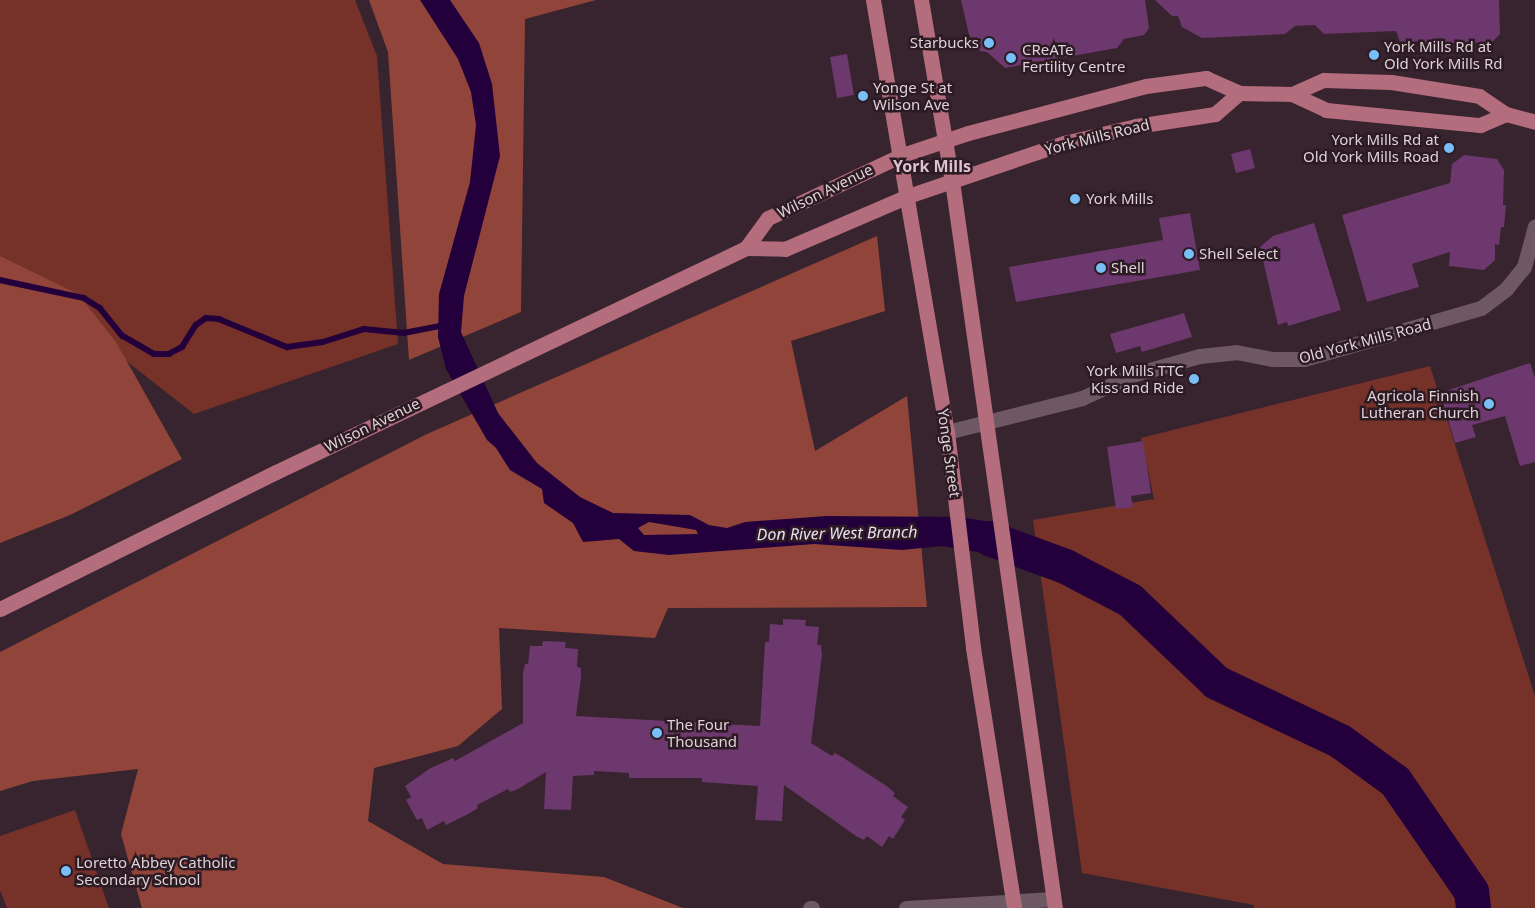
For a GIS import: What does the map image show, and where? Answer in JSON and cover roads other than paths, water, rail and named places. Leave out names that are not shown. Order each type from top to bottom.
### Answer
[{"type":"main road","name":"Yonge Street","points":[[873,0],[902,156],[947,432],[973,648],[1013,904]]},
{"type":"main road","points":[[921,0],[952,181],[1015,642],[1054,903]]},
{"type":"main road","points":[[945,140],[1146,86],[1206,78],[1239,93],[1292,94],[1326,110],[1480,125],[1506,114]]},
{"type":"main road","points":[[1292,94],[1324,80],[1391,82],[1479,96],[1506,114],[1535,122]]},
{"type":"main road","name":"York Mills Road","points":[[952,181],[1064,143],[1136,126],[1215,114],[1239,93]]},
{"type":"main road","name":"Wilson Avenue","points":[[746,248],[768,218],[902,156],[945,140]]},
{"type":"main road","name":"Wilson Avenue","points":[[0,609],[276,472],[672,281],[746,248],[785,249],[908,196],[952,181]]},
{"type":"street","name":"Old York Mills Road","points":[[947,432],[1082,398],[1134,374],[1200,356],[1236,352],[1273,359],[1304,359],[1474,310],[1489,304],[1512,283],[1524,267],[1533,245],[1535,226]]},
{"type":"street","points":[[906,908],[1054,903]]},
{"type":"water","points":[[420,0],[450,0],[479,43],[492,84],[500,156],[464,296],[461,332],[498,413],[537,463],[580,497],[613,513],[690,515],[709,525],[727,528],[745,522],[827,516],[961,517],[995,523],[1034,555],[995,555],[942,546],[902,550],[814,544],[669,555],[634,551],[619,539],[583,542],[573,523],[544,503],[542,489],[510,470],[496,448],[487,440],[446,369],[438,337],[439,294],[470,182],[476,125],[471,92],[458,59]],"holes":[[[649,522],[696,530],[698,534],[644,535],[638,528]]]},
{"type":"waterway","points":[[0,280],[84,298],[100,308],[123,336],[154,354],[169,354],[182,347],[196,325],[206,318],[219,319],[287,347],[323,342],[364,329],[404,333],[445,325]]},
{"type":"waterway","name":"Don River West Branch","points":[[989,538],[1065,566],[1130,600],[1216,682],[1340,741],[1395,781],[1471,891],[1473,908]]},
{"type":"place","name":"Starbucks","points":[[989,43]]},
{"type":"place","name":"York Mills Rd at Old York Mills Rd","points":[[1374,55]]},
{"type":"place","name":"CReATe Fertility Centre","points":[[1011,58]]},
{"type":"place","name":"Yonge St at Wilson Ave","points":[[863,96]]},
{"type":"place","name":"York Mills Rd at Old York Mills Road","points":[[1449,148]]},
{"type":"place","name":"York Mills","points":[[1075,199]]},
{"type":"place","name":"Shell Select","points":[[1189,254]]},
{"type":"place","name":"Shell","points":[[1101,268]]},
{"type":"place","name":"York Mills TTC Kiss and Ride","points":[[1194,379]]},
{"type":"place","name":"Agricola Finnish Lutheran Church","points":[[1489,404]]},
{"type":"place","name":"The Four Thousand","points":[[657,733]]},
{"type":"place","name":"Loretto Abbey Catholic Secondary School","points":[[66,871]]},
{"type":"district","name":"York Mills","points":[[932,166]]}]
